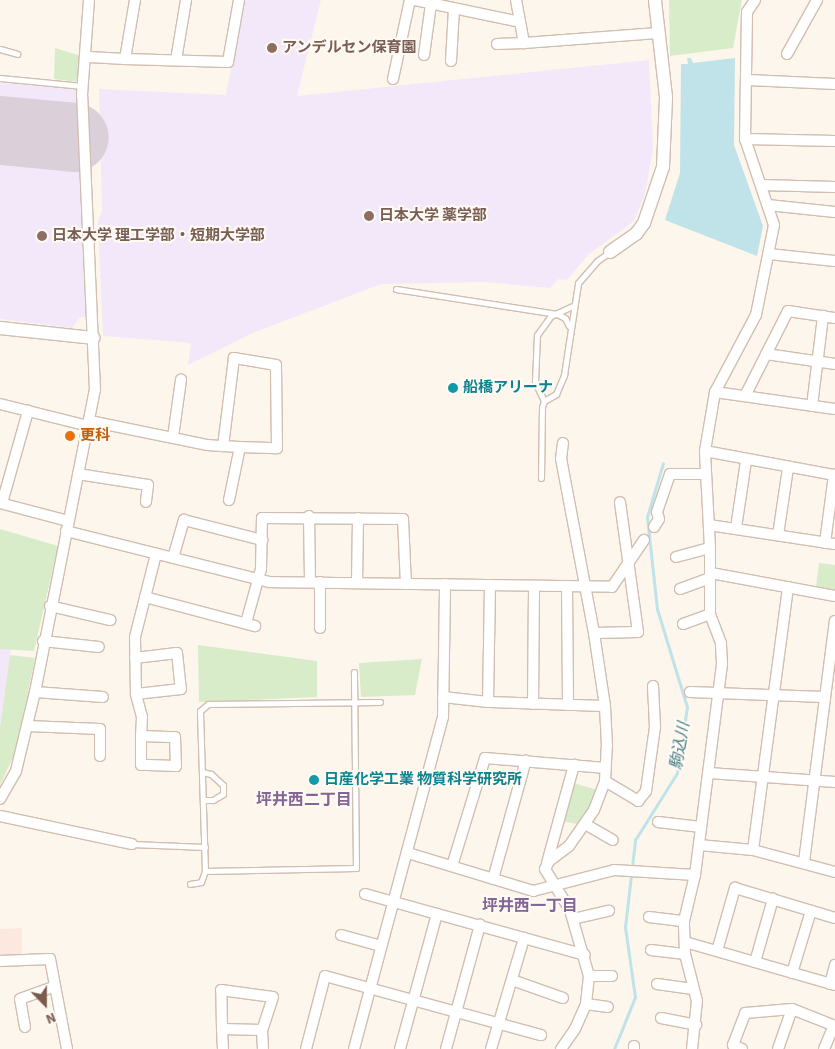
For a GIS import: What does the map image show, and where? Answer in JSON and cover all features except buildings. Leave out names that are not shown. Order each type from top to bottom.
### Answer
[{"type":"street","points":[[0,799],[16,771],[35,692],[43,641],[95,390],[83,86],[89,0]]},
{"type":"street","points":[[124,59],[135,0]]},
{"type":"street","points":[[176,60],[186,0]]},
{"type":"street","points":[[89,57],[228,62],[239,0]]},
{"type":"street","points":[[393,80],[410,0]]},
{"type":"street","points":[[415,0],[520,22]]},
{"type":"street","points":[[516,0],[524,43]]},
{"type":"street","points":[[610,252],[631,238],[644,223],[663,167],[666,97],[655,0]]},
{"type":"street","points":[[692,1049],[697,1001],[685,954],[684,921],[700,845],[719,694],[721,643],[710,614],[710,548],[704,451],[715,392],[723,372],[756,315],[774,225],[745,139],[748,80],[747,12],[755,0]]},
{"type":"street","points":[[787,54],[817,0]]},
{"type":"street","points":[[424,55],[431,4]]},
{"type":"street","points":[[451,62],[454,9]]},
{"type":"street","points":[[497,44],[658,33]]},
{"type":"street","points":[[748,80],[835,84]]},
{"type":"street","points":[[745,139],[835,141]]},
{"type":"street","points":[[762,185],[835,187]]},
{"type":"street","points":[[768,205],[835,212]]},
{"type":"street","points":[[769,254],[835,261]]},
{"type":"street","points":[[745,396],[788,311],[835,318]]},
{"type":"street","points":[[812,406],[823,316]]},
{"type":"street","points":[[0,328],[93,338]]},
{"type":"street","points":[[766,354],[835,364]]},
{"type":"street","points":[[0,404],[89,424],[223,446],[277,448],[276,365],[234,358],[223,446]]},
{"type":"street","points":[[173,437],[181,380]]},
{"type":"street","points":[[715,392],[835,409]]},
{"type":"street","points":[[28,411],[1,503],[156,554],[258,580],[612,587],[644,540]]},
{"type":"street","points":[[546,865],[569,846],[585,824],[605,781],[606,768],[605,706],[588,586],[561,459],[562,442]]},
{"type":"street","points":[[229,500],[240,447]]},
{"type":"street","points":[[704,451],[746,461],[835,475],[830,543],[709,525]]},
{"type":"street","points":[[736,528],[746,461]]},
{"type":"street","points":[[778,535],[788,468]]},
{"type":"street","points":[[78,474],[148,485],[146,502]]},
{"type":"street","points":[[654,528],[659,519],[657,512],[670,474],[704,474]]},
{"type":"street","points":[[594,632],[638,632],[620,502]]},
{"type":"street","points":[[309,516],[320,628]]},
{"type":"street","points":[[145,597],[251,625],[258,580],[262,518],[309,516],[403,519],[406,584]]},
{"type":"street","points":[[357,583],[358,518]]},
{"type":"street","points":[[174,558],[184,520],[262,540]]},
{"type":"street","points":[[676,557],[710,548]]},
{"type":"street","points":[[141,736],[175,737],[176,766],[141,765],[141,736],[142,717],[136,694],[135,637],[156,554]]},
{"type":"street","points":[[680,589],[710,576],[835,596]]},
{"type":"street","points":[[354,1049],[443,717],[445,584]]},
{"type":"street","points":[[488,702],[490,585]]},
{"type":"street","points":[[533,704],[534,586]]},
{"type":"street","points":[[567,586],[568,705]]},
{"type":"street","points":[[753,850],[788,587]]},
{"type":"street","points":[[50,606],[110,620]]},
{"type":"street","points":[[683,624],[710,614]]},
{"type":"street","points":[[804,862],[835,621]]},
{"type":"street","points":[[43,641],[99,647]]},
{"type":"street","points":[[135,658],[177,653],[180,689],[136,694]]},
{"type":"street","points":[[605,781],[638,801],[646,790],[655,727],[653,685]]},
{"type":"street","points":[[35,692],[102,697]]},
{"type":"street","points":[[690,692],[824,697]]},
{"type":"street","points":[[443,697],[488,702],[605,706]]},
{"type":"street","points":[[27,726],[100,729],[100,756]]},
{"type":"street","points":[[452,866],[485,758],[606,768]]},
{"type":"street","points":[[493,879],[526,760]]},
{"type":"street","points":[[566,1047],[586,1004],[589,976],[585,955],[573,919],[545,874],[574,765]]},
{"type":"street","points":[[709,773],[835,782]]},
{"type":"street","points":[[0,816],[132,844]]},
{"type":"street","points":[[658,822],[701,827]]},
{"type":"street","points":[[585,824],[613,840]]},
{"type":"street","points":[[700,845],[753,850],[804,862],[835,872]]},
{"type":"street","points":[[408,853],[533,891],[614,870],[695,875]]},
{"type":"street","points":[[716,951],[735,888],[835,918]]},
{"type":"street","points":[[365,894],[585,955]]},
{"type":"street","points":[[755,962],[773,899]]},
{"type":"street","points":[[792,973],[810,911]]},
{"type":"street","points":[[573,919],[609,912]]},
{"type":"street","points":[[400,1049],[437,914]]},
{"type":"street","points":[[649,917],[684,921]]},
{"type":"street","points":[[446,1049],[480,925]]},
{"type":"street","points":[[341,935],[381,946]]},
{"type":"street","points":[[491,1049],[524,938]]},
{"type":"street","points":[[685,942],[832,985],[835,965]]},
{"type":"street","points":[[651,950],[685,954]]},
{"type":"street","points":[[0,961],[50,959],[67,1049]]},
{"type":"street","points":[[306,1049],[326,976],[413,1002],[541,1035]]},
{"type":"street","points":[[589,976],[612,976]]},
{"type":"street","points":[[512,980],[563,998]]},
{"type":"street","points":[[658,984],[693,989]]},
{"type":"street","points":[[25,1027],[20,999],[55,986]]},
{"type":"street","points":[[223,1049],[221,990],[273,997],[262,1030],[263,1049]]},
{"type":"street","points":[[586,1004],[608,1007]]},
{"type":"street","points":[[778,1049],[792,1009]]},
{"type":"street","points":[[742,1049],[733,1045],[745,1013],[792,1009],[834,1026],[824,1049]]},
{"type":"street","points":[[661,1018],[696,1024]]},
{"type":"street","points":[[222,1029],[262,1030]]},
{"type":"lane","points":[[0,49],[17,54]]},
{"type":"lane","points":[[0,78],[83,86]]},
{"type":"lane","points":[[544,401],[556,394],[564,375],[572,306],[578,283],[585,272],[610,252]]},
{"type":"lane","points":[[396,289],[557,314],[564,318],[570,328]]},
{"type":"lane","points":[[541,478],[544,401],[535,382],[537,335],[547,320],[572,306]]},
{"type":"lane","points":[[205,871],[356,868],[354,672]]},
{"type":"lane","points":[[190,884],[201,882],[205,871],[200,712],[208,704],[380,702]]},
{"type":"lane","points":[[202,772],[211,774],[223,785],[223,794],[213,800],[203,800]]},
{"type":"lane","points":[[132,844],[204,847]]},
{"type":"shaded area","name":"日本大学 薬学部","points":[[243,0],[321,0],[297,96],[649,60],[653,149],[645,194],[634,221],[589,254],[567,280],[558,279],[550,288],[484,282],[381,284],[253,333],[188,365],[191,343],[103,336],[98,220],[102,211],[99,89],[226,95]]},
{"type":"shaded area","name":"日本大学 理工学部・短期大学部","points":[[0,83],[78,89],[87,317],[80,317],[72,328],[0,319]]},
{"type":"shaded area","points":[[0,649],[11,649],[0,727]]},
{"type":"shaded area","points":[[22,928],[22,955],[0,957],[0,929]]},
{"type":"green space","points":[[669,0],[742,0],[733,48],[670,56]]},
{"type":"green space","points":[[55,48],[81,56],[79,82],[54,79]]},
{"type":"green space","points":[[0,529],[58,546],[34,651],[0,649]]},
{"type":"green space","points":[[819,563],[835,565],[835,590],[816,587]]},
{"type":"green space","points":[[198,645],[317,661],[317,697],[199,702]]},
{"type":"green space","points":[[10,655],[35,658],[16,751],[0,785],[0,727]]},
{"type":"green space","points":[[422,659],[415,695],[361,697],[359,663]]},
{"type":"green space","points":[[573,783],[598,790],[591,808],[577,824],[562,821]]},
{"type":"water","points":[[687,58],[691,58],[693,63],[735,58],[734,145],[763,226],[757,256],[665,220],[680,173],[681,64],[688,64]]},
{"type":"waterway","name":"駒込川","points":[[614,1049],[635,997],[625,927],[635,840],[677,773],[687,707],[657,609],[647,517],[663,463]]},
{"type":"runway","points":[[0,130],[74,137]]},
{"type":"place","name":"アンデルセン保育園","points":[[272,48]]},
{"type":"place","name":"日本大学 薬学部","points":[[369,216]]},
{"type":"place","name":"日本大学 理工学部・短期大学部","points":[[42,236]]},
{"type":"place","name":"船橋アリーナ","points":[[453,388]]},
{"type":"place","name":"更科","points":[[70,436]]},
{"type":"place","name":"日産化学工業 物質科学研究所","points":[[314,780]]},
{"type":"district","name":"坪井西二丁目","points":[[304,800]]},
{"type":"district","name":"坪井西一丁目","points":[[530,906]]}]
